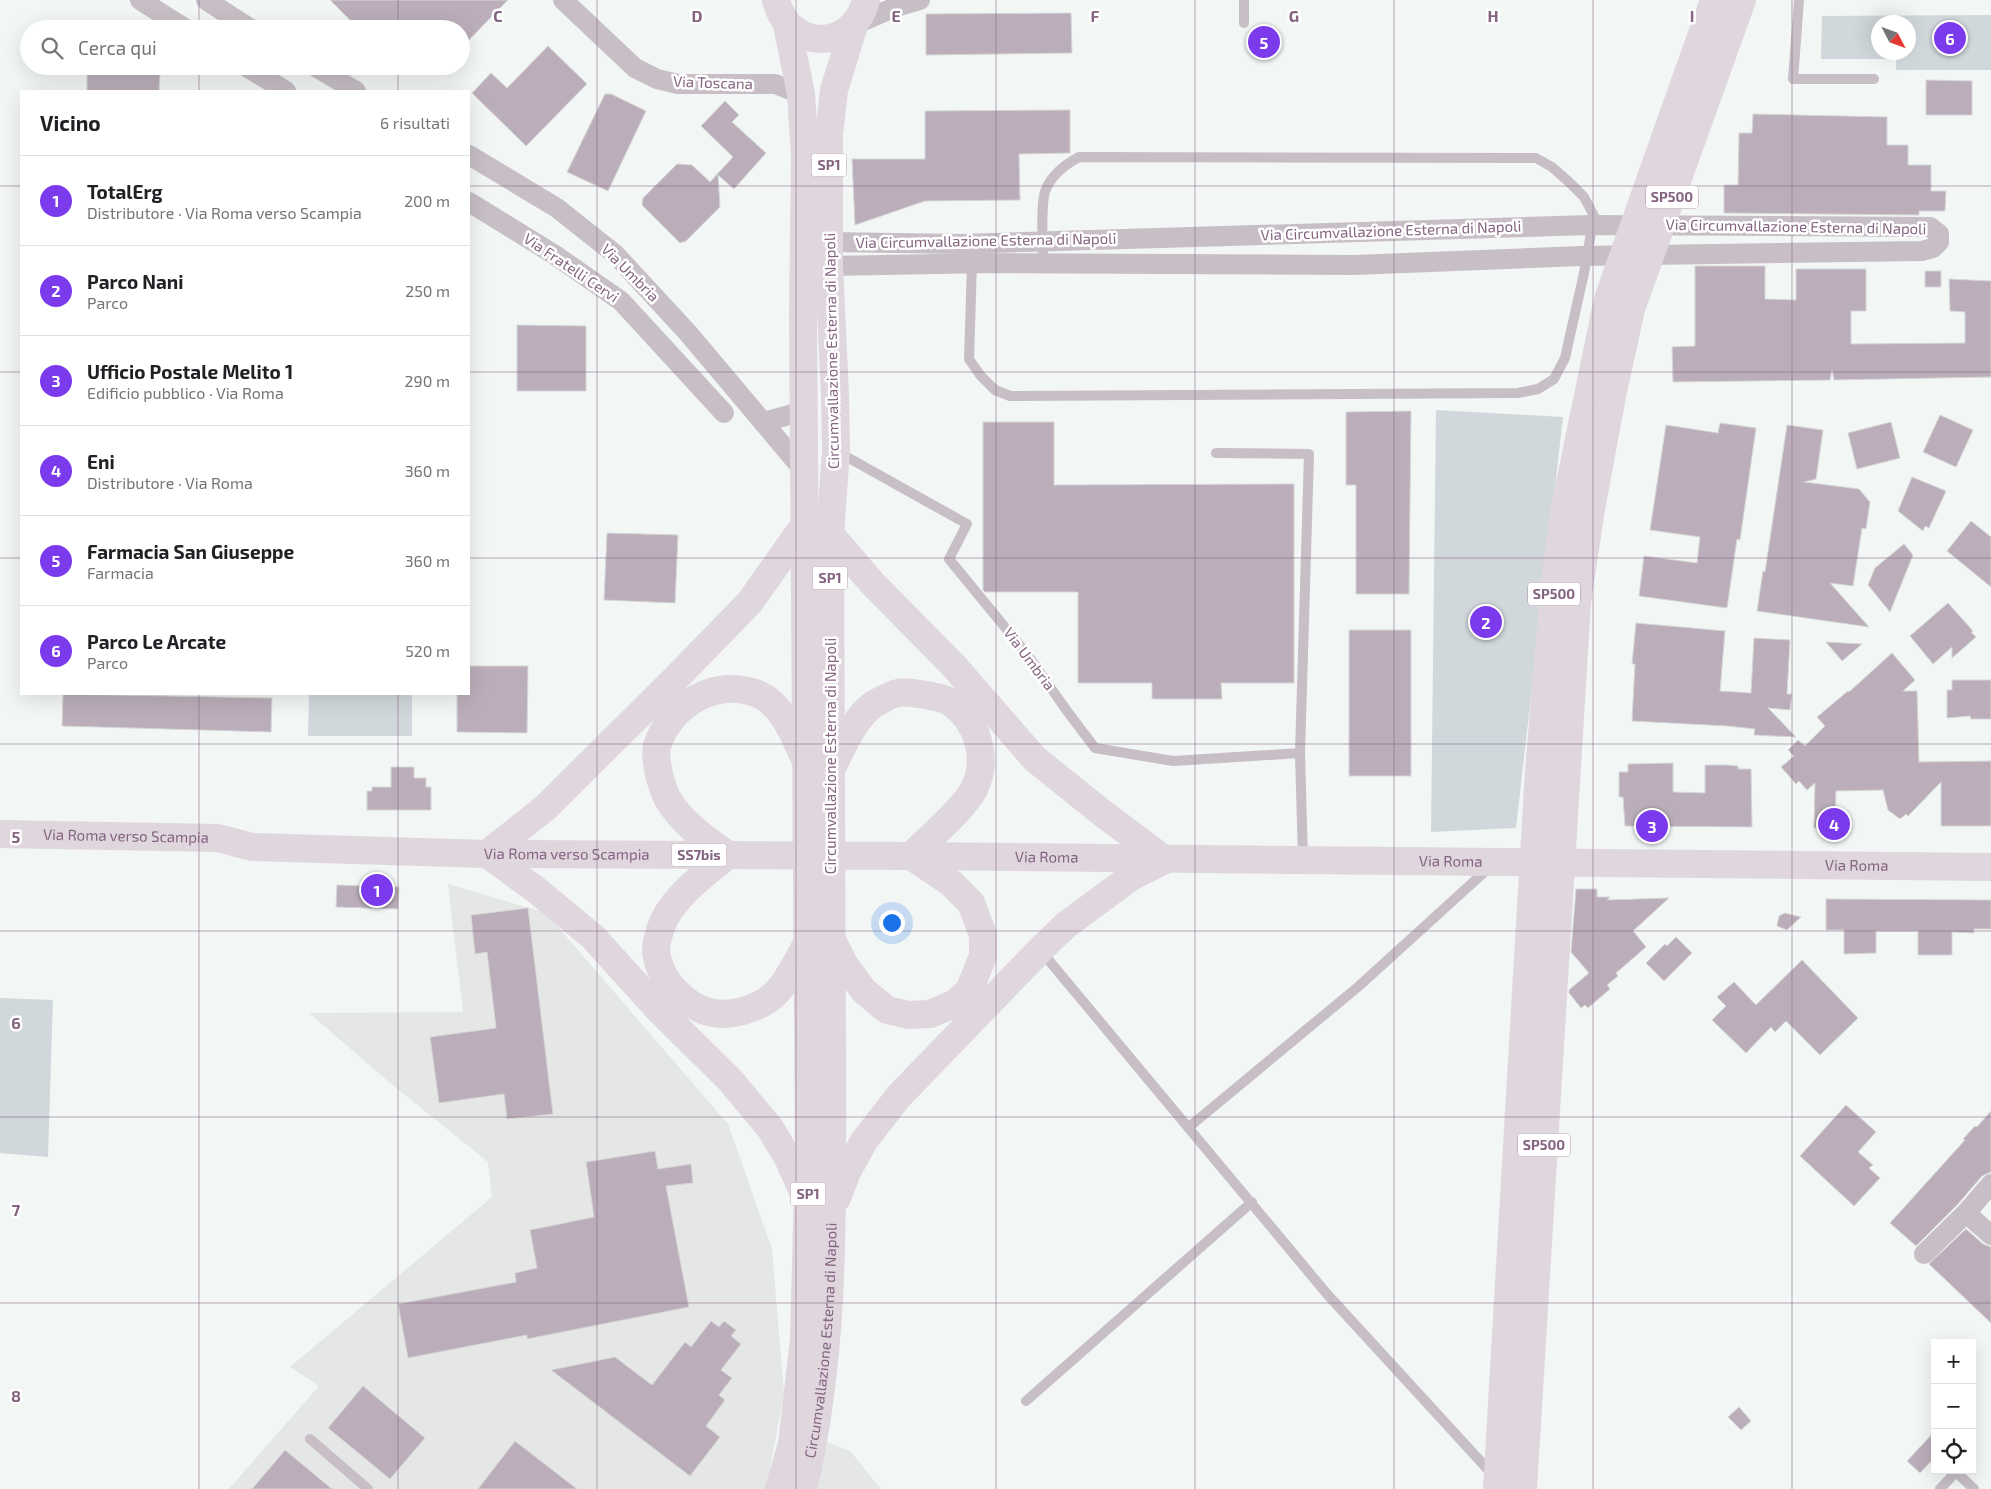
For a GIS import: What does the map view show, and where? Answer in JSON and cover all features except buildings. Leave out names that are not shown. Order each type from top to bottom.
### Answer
[{"type":"main road","name":"Circumvallazione Esterna di Napoli","points":[[776,0],[779,12],[787,25],[801,94],[805,154],[805,524],[819,767]]},
{"type":"main road","name":"Circumvallazione Esterna di Napoli","points":[[803,1489],[811,1457],[822,1378],[819,767],[830,534],[836,451],[829,254],[829,134],[834,90],[854,25],[862,14],[866,0]]},
{"type":"main road","name":"SP500","points":[[1523,1489],[1577,602],[1591,509],[1608,299],[1714,0]]},
{"type":"main road","name":"SP500","points":[[1497,1489],[1537,801],[1555,581],[1564,512],[1601,393],[1742,0]]},
{"type":"main road","points":[[787,25],[799,34],[813,39],[828,39],[842,34],[854,25]]},
{"type":"main road","points":[[805,524],[750,602],[545,808],[487,854],[535,889],[593,937],[659,1010],[730,1080],[770,1128],[820,1207],[847,1172],[864,1141],[899,1096],[1040,950],[1066,925],[1131,877],[1165,860],[1035,759],[953,666],[872,583],[830,534]]},
{"type":"main road","points":[[737,689],[760,695],[777,708],[795,736],[819,767],[872,705],[898,693],[949,701],[965,716],[978,735],[982,761],[974,789],[956,812],[911,856],[951,882],[971,904],[984,935],[983,956],[969,991],[954,1004],[930,1014],[908,1015],[887,1010],[864,991],[844,964],[820,940],[776,993],[757,1007],[736,1013],[710,1013],[690,1002],[673,990],[662,970],[656,949],[660,929],[672,908],[688,889],[728,855],[688,826],[669,801],[660,778],[657,748],[670,719],[691,700],[711,692],[737,689]]},
{"type":"main road","name":"Via Roma verso Scampia","points":[[0,834],[218,838],[252,847],[487,854],[911,856]]},
{"type":"main road","name":"Via Roma verso Scampia","points":[[0,852],[216,856],[252,847]]},
{"type":"main road","name":"Via Roma","points":[[911,856],[1991,868]]},
{"type":"main road","name":"Circumvallazione Esterna di Napoli","points":[[779,1489],[792,1444],[820,1207]]},
{"type":"street","points":[[140,0],[172,20]]},
{"type":"street","points":[[206,0],[237,20]]},
{"type":"street","name":"Via Toscana","points":[[563,0],[635,68],[657,79],[678,84],[775,84],[801,94]]},
{"type":"street","points":[[854,25],[893,8],[920,0]]},
{"type":"street","points":[[260,75],[284,90]]},
{"type":"street","points":[[329,75],[354,90]]},
{"type":"street","name":"Via Umbria","points":[[470,156],[557,208],[615,254],[688,334],[805,472]]},
{"type":"street","name":"Via Fratelli Cervi","points":[[470,203],[555,255],[621,301],[724,413]]},
{"type":"street","name":"Via Circumvallazione Esterna di Napoli","points":[[1592,225],[1930,226],[1939,234],[1939,242],[1932,248],[1922,252],[1587,256],[1354,266],[972,263],[829,254],[962,244],[1592,225]]},
{"type":"street","points":[[763,422],[804,411]]},
{"type":"street","points":[[1924,1254],[1966,1213],[1991,1184]]},
{"type":"street","points":[[1966,1213],[1991,1235]]},
{"type":"lane","points":[[1244,0],[1244,24]]},
{"type":"lane","points":[[1799,0],[1793,79],[1874,79]]},
{"type":"lane","points":[[972,263],[969,359],[980,375],[995,390],[1010,396],[1508,393],[1538,389],[1554,379],[1565,358],[1594,216],[1584,197],[1552,167],[1536,158],[1079,157],[1064,165],[1045,190],[1043,263]]},
{"type":"lane","name":"Via Umbria","points":[[836,451],[967,524],[949,559],[1027,654],[1095,748],[1173,760],[1300,753]]},
{"type":"lane","points":[[1216,453],[1309,454],[1300,753],[1303,861]]},
{"type":"lane","points":[[1189,1127],[1359,986],[1494,863]]},
{"type":"lane","points":[[1040,950],[1327,1294],[1506,1489]]},
{"type":"lane","points":[[1026,1401],[1252,1202]]},
{"type":"lane","points":[[310,1439],[368,1489]]},
{"type":"lane","points":[[1940,1489],[1956,1472],[1974,1489]]},
{"type":"shaded area","points":[[1916,15],[1991,15],[1991,70],[1896,70],[1896,60],[1916,60]]},
{"type":"shaded area","points":[[1822,16],[1871,16],[1871,59],[1821,59]]},
{"type":"shaded area","points":[[1436,410],[1563,417],[1516,828],[1431,832]]},
{"type":"shaded area","points":[[309,695],[412,695],[412,736],[308,736]]},
{"type":"shaded area","points":[[448,884],[546,913],[728,1124],[772,1249],[784,1393],[766,1489],[229,1489],[319,1386],[290,1367],[492,1197],[488,1162],[389,1082],[309,1013],[463,1012]]},
{"type":"shaded area","points":[[0,998],[53,1000],[48,1157],[0,1153]]},
{"type":"shaded area","points":[[824,1441],[850,1451],[881,1489],[815,1489]]},
{"type":"place","name":"Parco Le Arcate","points":[[1950,38]]},
{"type":"place","name":"Farmacia San Giuseppe","points":[[1264,42]]},
{"type":"place","name":"Parco Nani","points":[[1486,622]]},
{"type":"place","name":"Eni","points":[[1834,824]]},
{"type":"place","name":"Ufficio Postale Melito 1","points":[[1652,826]]},
{"type":"place","name":"TotalErg","points":[[377,890]]}]
